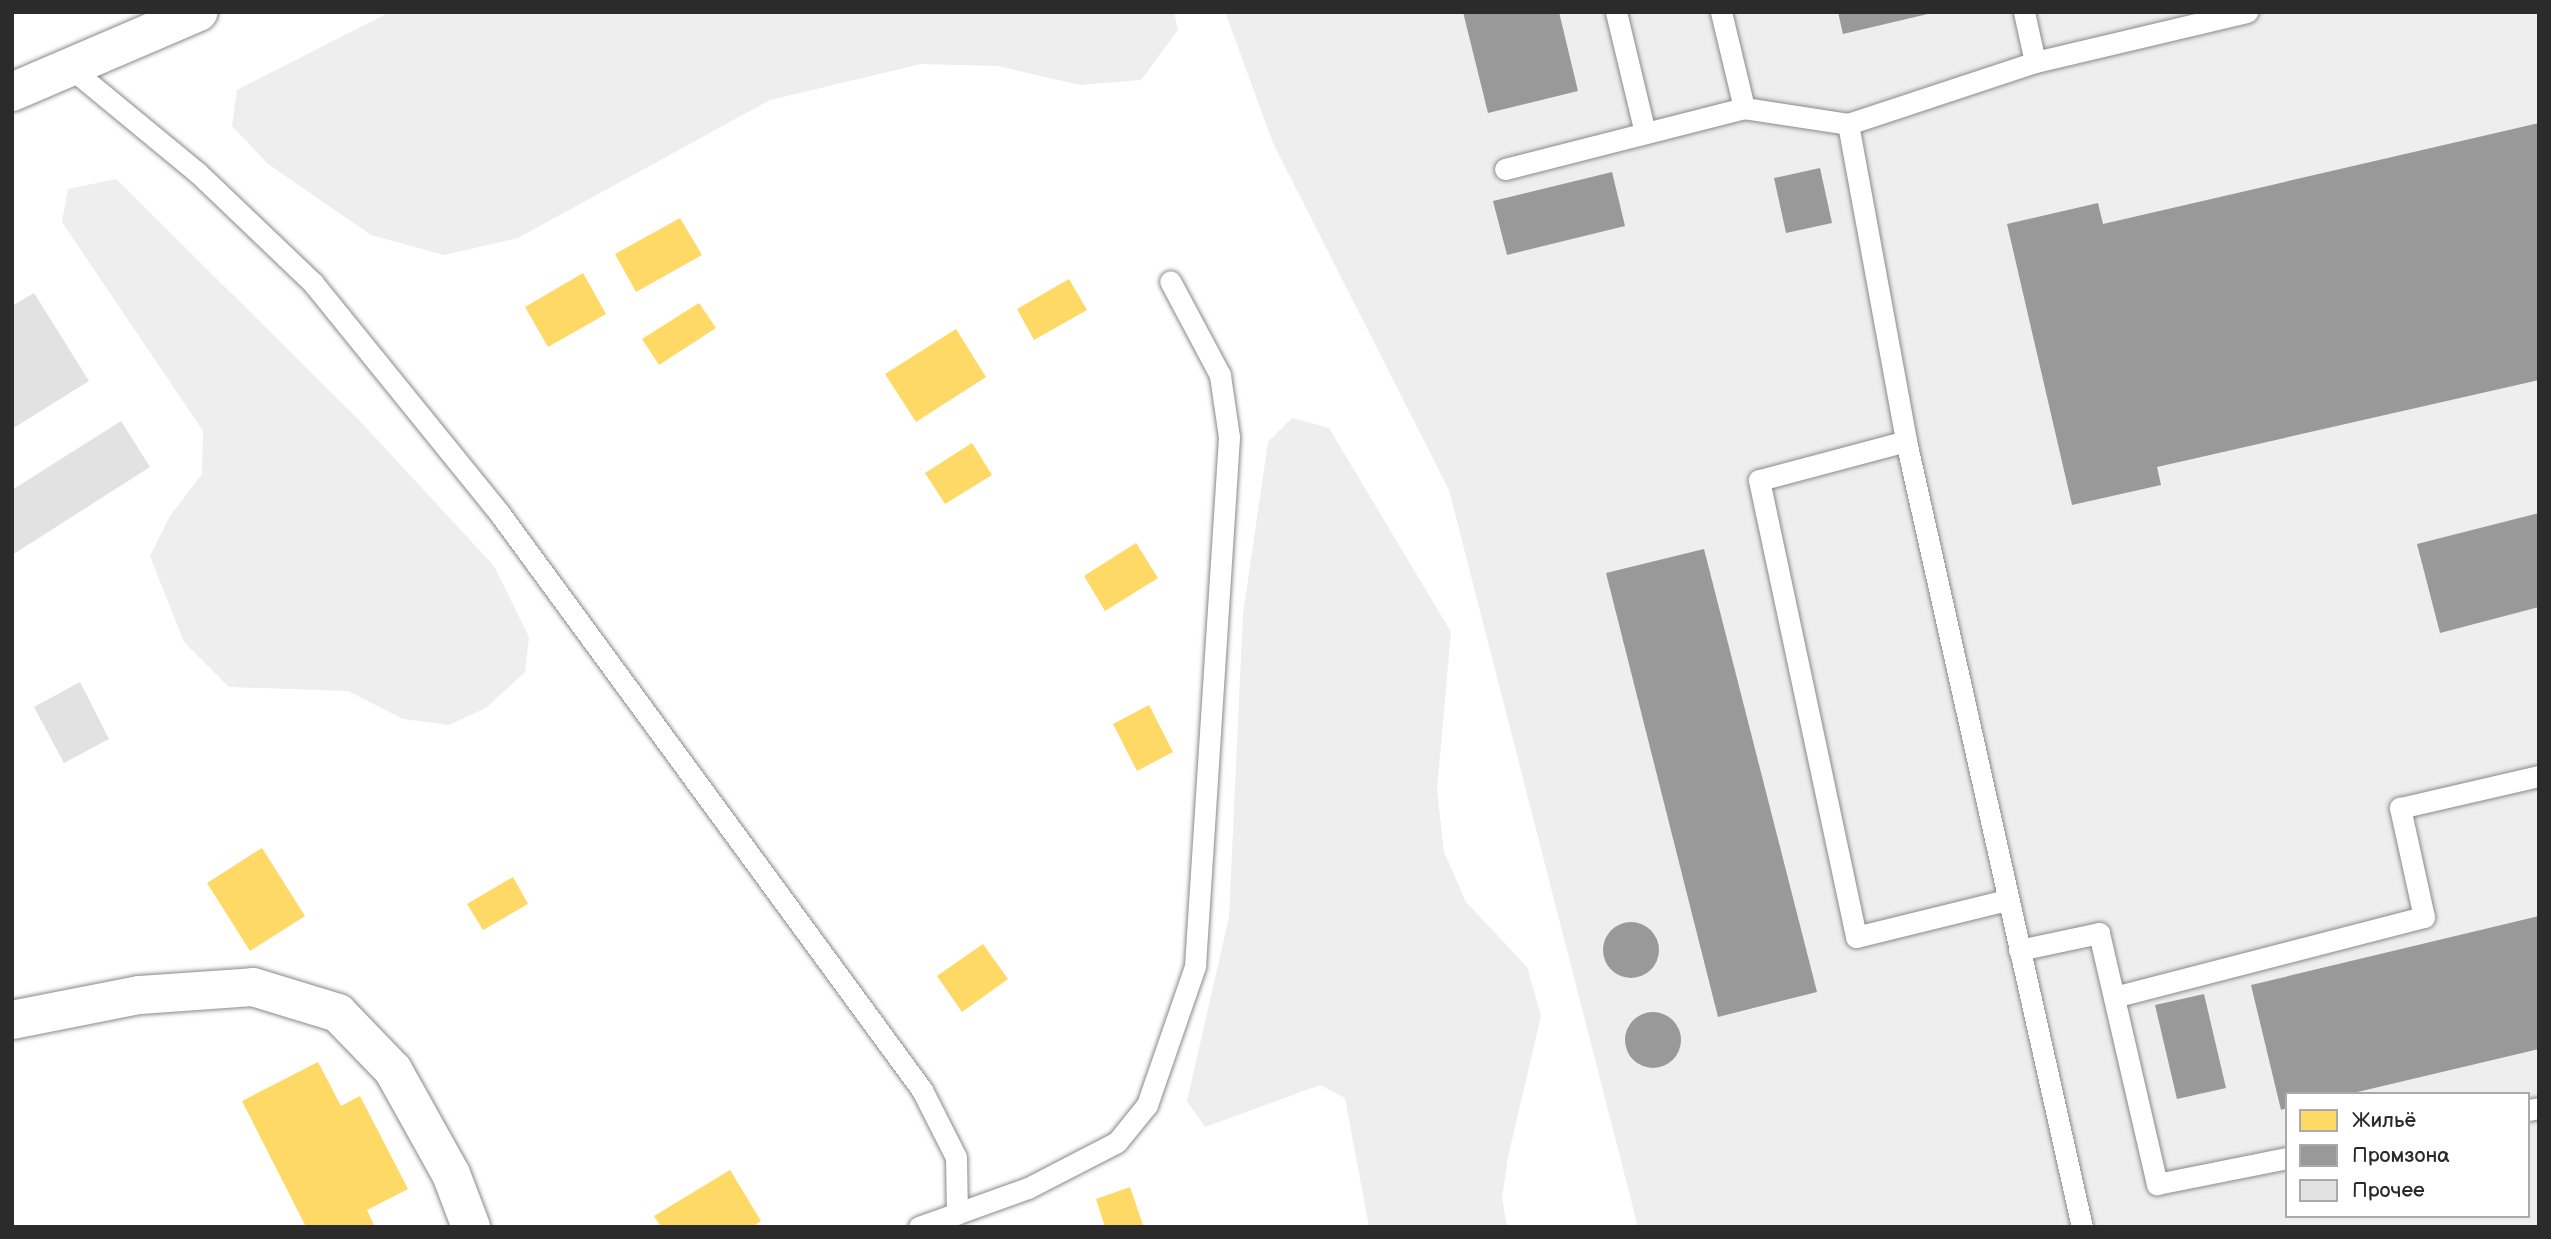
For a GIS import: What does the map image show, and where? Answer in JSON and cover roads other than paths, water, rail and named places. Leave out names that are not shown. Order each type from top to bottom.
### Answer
[{"type":"street","points":[[12,92],[67,65],[198,12]]},
{"type":"street","points":[[12,1020],[140,995],[253,987],[338,1013],[393,1070],[451,1174],[471,1227]]},
{"type":"lane","points":[[1616,12],[1646,133]]},
{"type":"lane","points":[[1721,12],[1744,107]]},
{"type":"lane","points":[[2024,12],[2035,62]]},
{"type":"lane","points":[[1505,169],[1744,107],[1848,124],[2035,62],[2247,12]]},
{"type":"lane","points":[[67,65],[198,173],[313,284],[500,514],[922,1090],[956,1157],[957,1214]]},
{"type":"lane","points":[[1848,124],[1906,441],[2082,1227]]},
{"type":"lane","points":[[919,1227],[1028,1188],[1117,1142],[1147,1105],[1195,966],[1229,437],[1220,375],[1170,281]]},
{"type":"lane","points":[[1906,441],[1759,481],[1856,937],[2007,900]]},
{"type":"lane","points":[[2114,998],[2424,917],[2399,808],[2539,776]]},
{"type":"lane","points":[[2019,950],[2099,933],[2157,1184],[2285,1158]]}]
